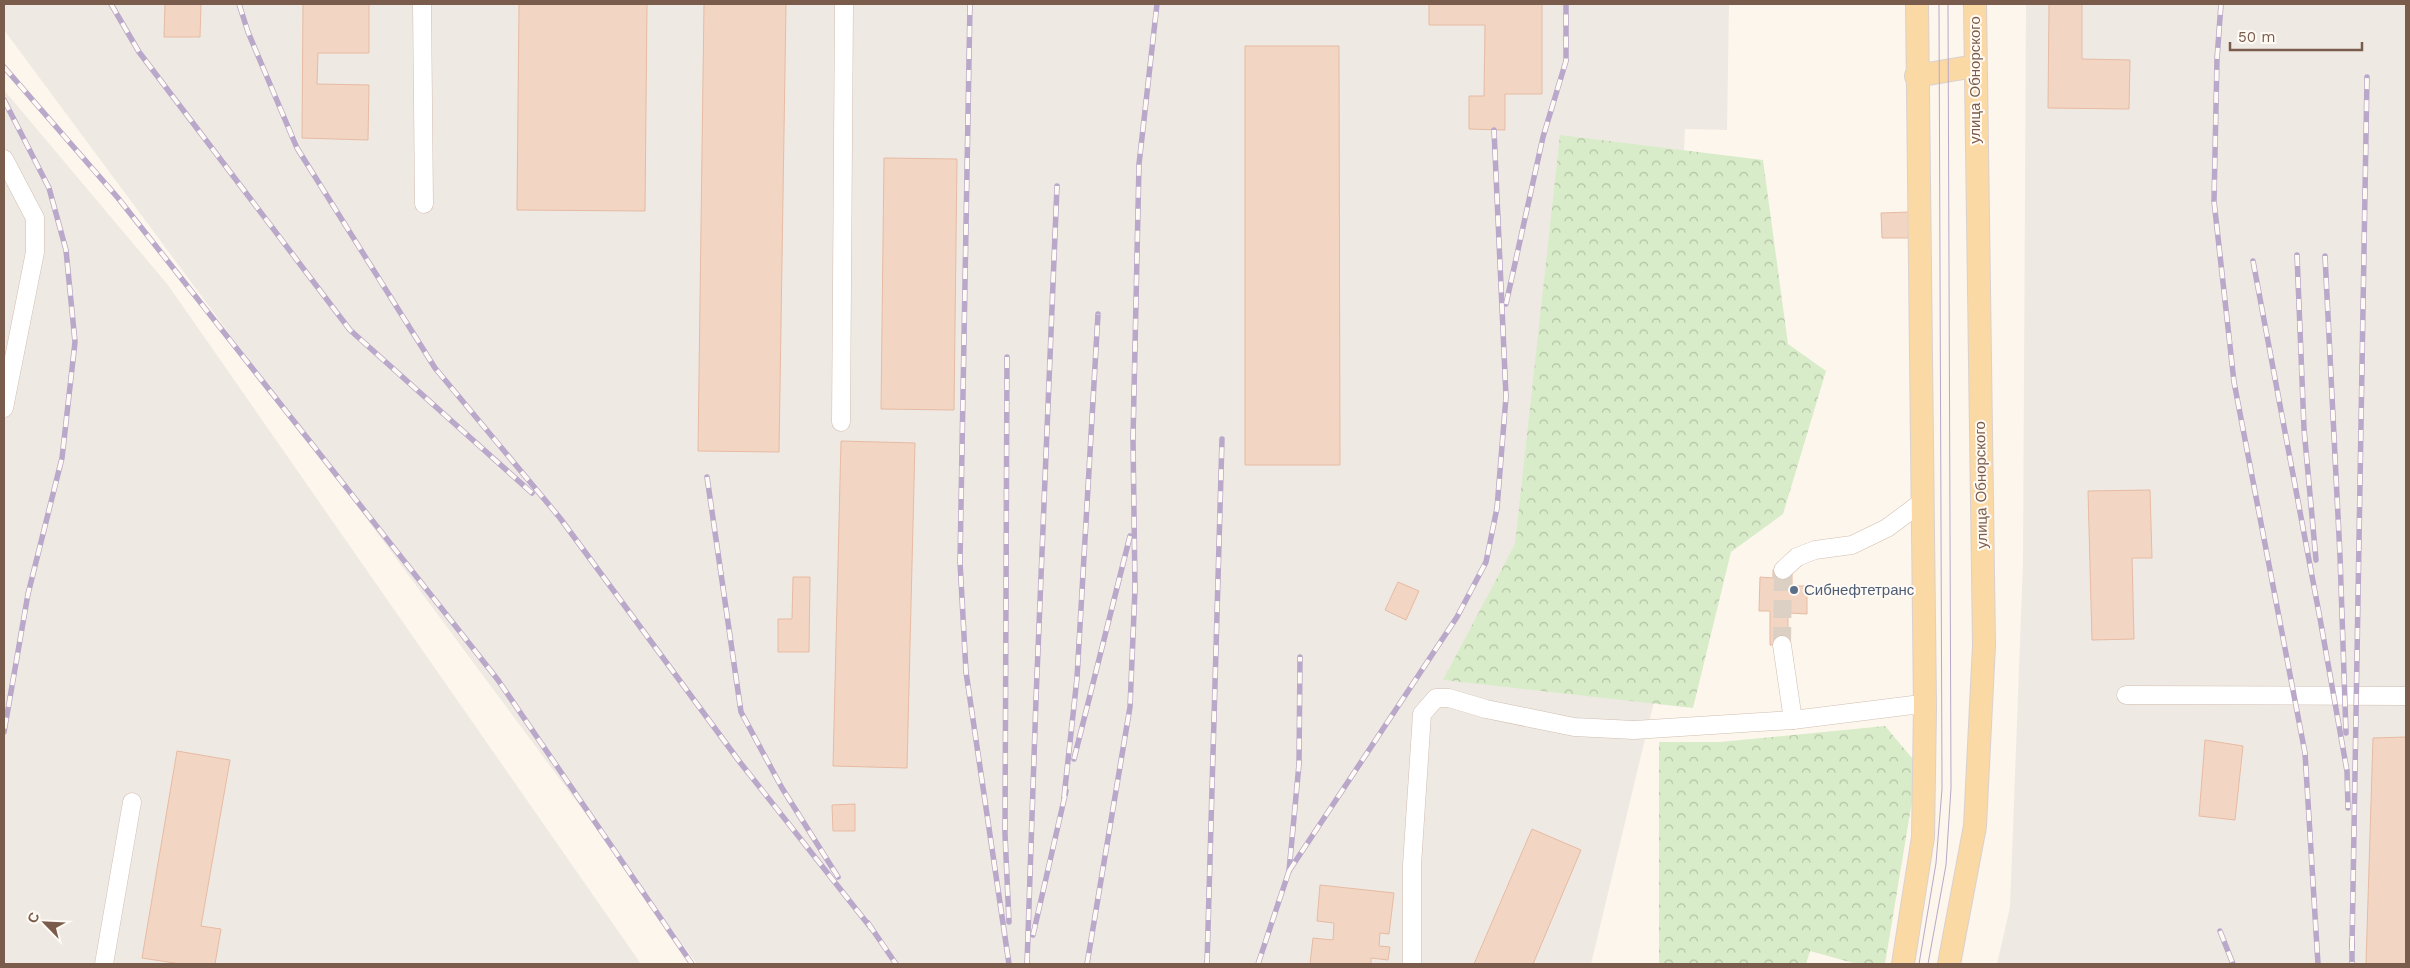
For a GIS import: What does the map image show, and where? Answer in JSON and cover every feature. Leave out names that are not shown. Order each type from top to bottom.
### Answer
[{"type":"main road","points":[[1903,964],[1923,837],[1925,707],[1916,4]]},
{"type":"main road","name":"улица Обнорского","points":[[1950,964],[1975,826],[1984,645],[1974,66],[1975,4]]},
{"type":"main road","points":[[1916,76],[1974,66]]},
{"type":"lane","points":[[422,4],[424,204]]},
{"type":"lane","points":[[841,422],[844,4]]},
{"type":"lane","points":[[4,159],[36,218],[35,252],[4,408]]},
{"type":"lane","points":[[1783,570],[1797,557],[1815,550],[1852,545],[1887,528],[1922,502]]},
{"type":"lane","points":[[1782,645],[1794,720]]},
{"type":"lane","points":[[2126,694],[2406,696]]},
{"type":"lane","points":[[1412,964],[1412,866],[1422,714],[1436,698],[1448,698],[1486,709],[1574,727],[1634,730],[1794,720],[1913,705],[1925,707]]},
{"type":"lane","points":[[104,964],[132,802]]},
{"type":"shaded area","points":[[4,4],[1729,4],[1727,130],[1685,129],[1658,685],[1591,964],[697,964],[4,30]]},
{"type":"shaded area","points":[[2026,4],[2406,4],[2406,964],[1997,964],[2010,907],[2023,563]]},
{"type":"shaded area","points":[[4,90],[168,285],[641,964],[4,964]]},
{"type":"green space","points":[[1560,135],[1763,160],[1788,344],[1826,371],[1783,514],[1731,552],[1693,708],[1443,680],[1515,544]]},
{"type":"green space","points":[[1885,726],[1918,765],[1885,964],[1857,964],[1810,951],[1806,964],[1659,964],[1659,742],[1720,742]]},
{"type":"building","points":[[165,4],[201,4],[200,37],[164,37]]},
{"type":"building","points":[[303,4],[369,4],[369,53],[318,53],[317,84],[369,85],[368,140],[302,138]]},
{"type":"building","points":[[519,4],[647,4],[645,211],[517,210]]},
{"type":"building","points":[[704,4],[786,4],[779,452],[698,451]]},
{"type":"building","points":[[1429,4],[1542,4],[1542,94],[1505,94],[1505,130],[1469,129],[1469,96],[1484,96],[1485,25],[1429,25]]},
{"type":"building","points":[[2049,4],[2082,4],[2082,59],[2130,60],[2129,109],[2048,108]]},
{"type":"building","points":[[1245,46],[1339,46],[1340,465],[1245,465]]},
{"type":"building","points":[[884,158],[957,159],[954,410],[881,409]]},
{"type":"building","points":[[1909,212],[1909,238],[1882,238],[1881,213]]},
{"type":"building","points":[[841,441],[915,443],[907,768],[833,766]]},
{"type":"building","points":[[2150,490],[2152,558],[2132,558],[2134,639],[2092,640],[2088,491]]},
{"type":"building","points":[[1773,570],[1792,570],[1792,586],[1807,586],[1807,614],[1788,613],[1788,645],[1770,645],[1770,611],[1759,611],[1760,577],[1773,578]]},
{"type":"building","points":[[793,577],[810,577],[809,652],[778,652],[778,619],[792,619]]},
{"type":"building","points":[[1398,582],[1419,591],[1406,620],[1385,610]]},
{"type":"building","points":[[2406,737],[2406,964],[2366,964],[2373,738]]},
{"type":"building","points":[[2205,740],[2243,746],[2235,820],[2199,816]]},
{"type":"building","points":[[177,751],[230,760],[201,926],[221,929],[215,964],[181,964],[142,958]]},
{"type":"building","points":[[855,804],[855,831],[833,831],[832,805]]},
{"type":"building","points":[[1532,829],[1581,850],[1533,964],[1474,964]]},
{"type":"building","points":[[1320,885],[1394,893],[1389,934],[1380,933],[1379,946],[1390,947],[1388,960],[1371,958],[1371,964],[1310,964],[1313,938],[1333,940],[1334,923],[1317,921]]},
{"type":"tunnel","points":[[1782,645],[1783,570]]},
{"type":"tram line","points":[[1919,964],[1936,863],[1942,789],[1939,4]]},
{"type":"tram line","points":[[1928,964],[1946,865],[1951,788],[1948,4]]},
{"type":"railway","points":[[111,4],[139,52],[350,330],[532,493]]},
{"type":"railway","points":[[239,4],[248,32],[297,148],[435,368],[560,518],[739,761],[871,928]]},
{"type":"railway","points":[[970,4],[960,562],[966,672],[1009,964]]},
{"type":"railway","points":[[1087,964],[1130,707],[1135,589],[1133,439],[1139,164],[1157,4]]},
{"type":"railway","points":[[1506,304],[1543,137],[1566,61],[1566,4]]},
{"type":"railway","points":[[2221,4],[2217,59],[2214,201],[2234,382],[2305,753],[2318,964]]},
{"type":"railway","points":[[4,67],[118,198],[498,680],[692,964]]},
{"type":"railway","points":[[2352,947],[2367,77]]},
{"type":"railway","points":[[4,100],[49,188],[66,250],[75,342],[62,458],[28,594],[4,732]]},
{"type":"railway","points":[[1289,871],[1457,617],[1486,562],[1497,508],[1506,397],[1494,130]]},
{"type":"railway","points":[[1027,964],[1057,186]]},
{"type":"railway","points":[[2297,255],[2304,429],[2316,560]]},
{"type":"railway","points":[[2325,256],[2340,556],[2346,733]]},
{"type":"railway","points":[[2253,261],[2347,771],[2348,808]]},
{"type":"railway","points":[[1064,797],[1077,678],[1098,314]]},
{"type":"railway","points":[[1007,357],[1005,834],[1009,922]]},
{"type":"railway","points":[[1207,964],[1222,439]]},
{"type":"railway","points":[[707,477],[741,712],[782,788],[838,877]]},
{"type":"railway","points":[[1074,759],[1130,536]]},
{"type":"railway","points":[[1258,964],[1289,871],[1299,764],[1300,657]]},
{"type":"railway","points":[[1033,935],[1066,791]]},
{"type":"railway","points":[[868,923],[896,964]]},
{"type":"railway","points":[[2220,931],[2233,964]]},
{"type":"railway","points":[[2352,940],[2352,964]]},
{"type":"place","name":"Сибнефтетранс","points":[[1794,590]]}]
